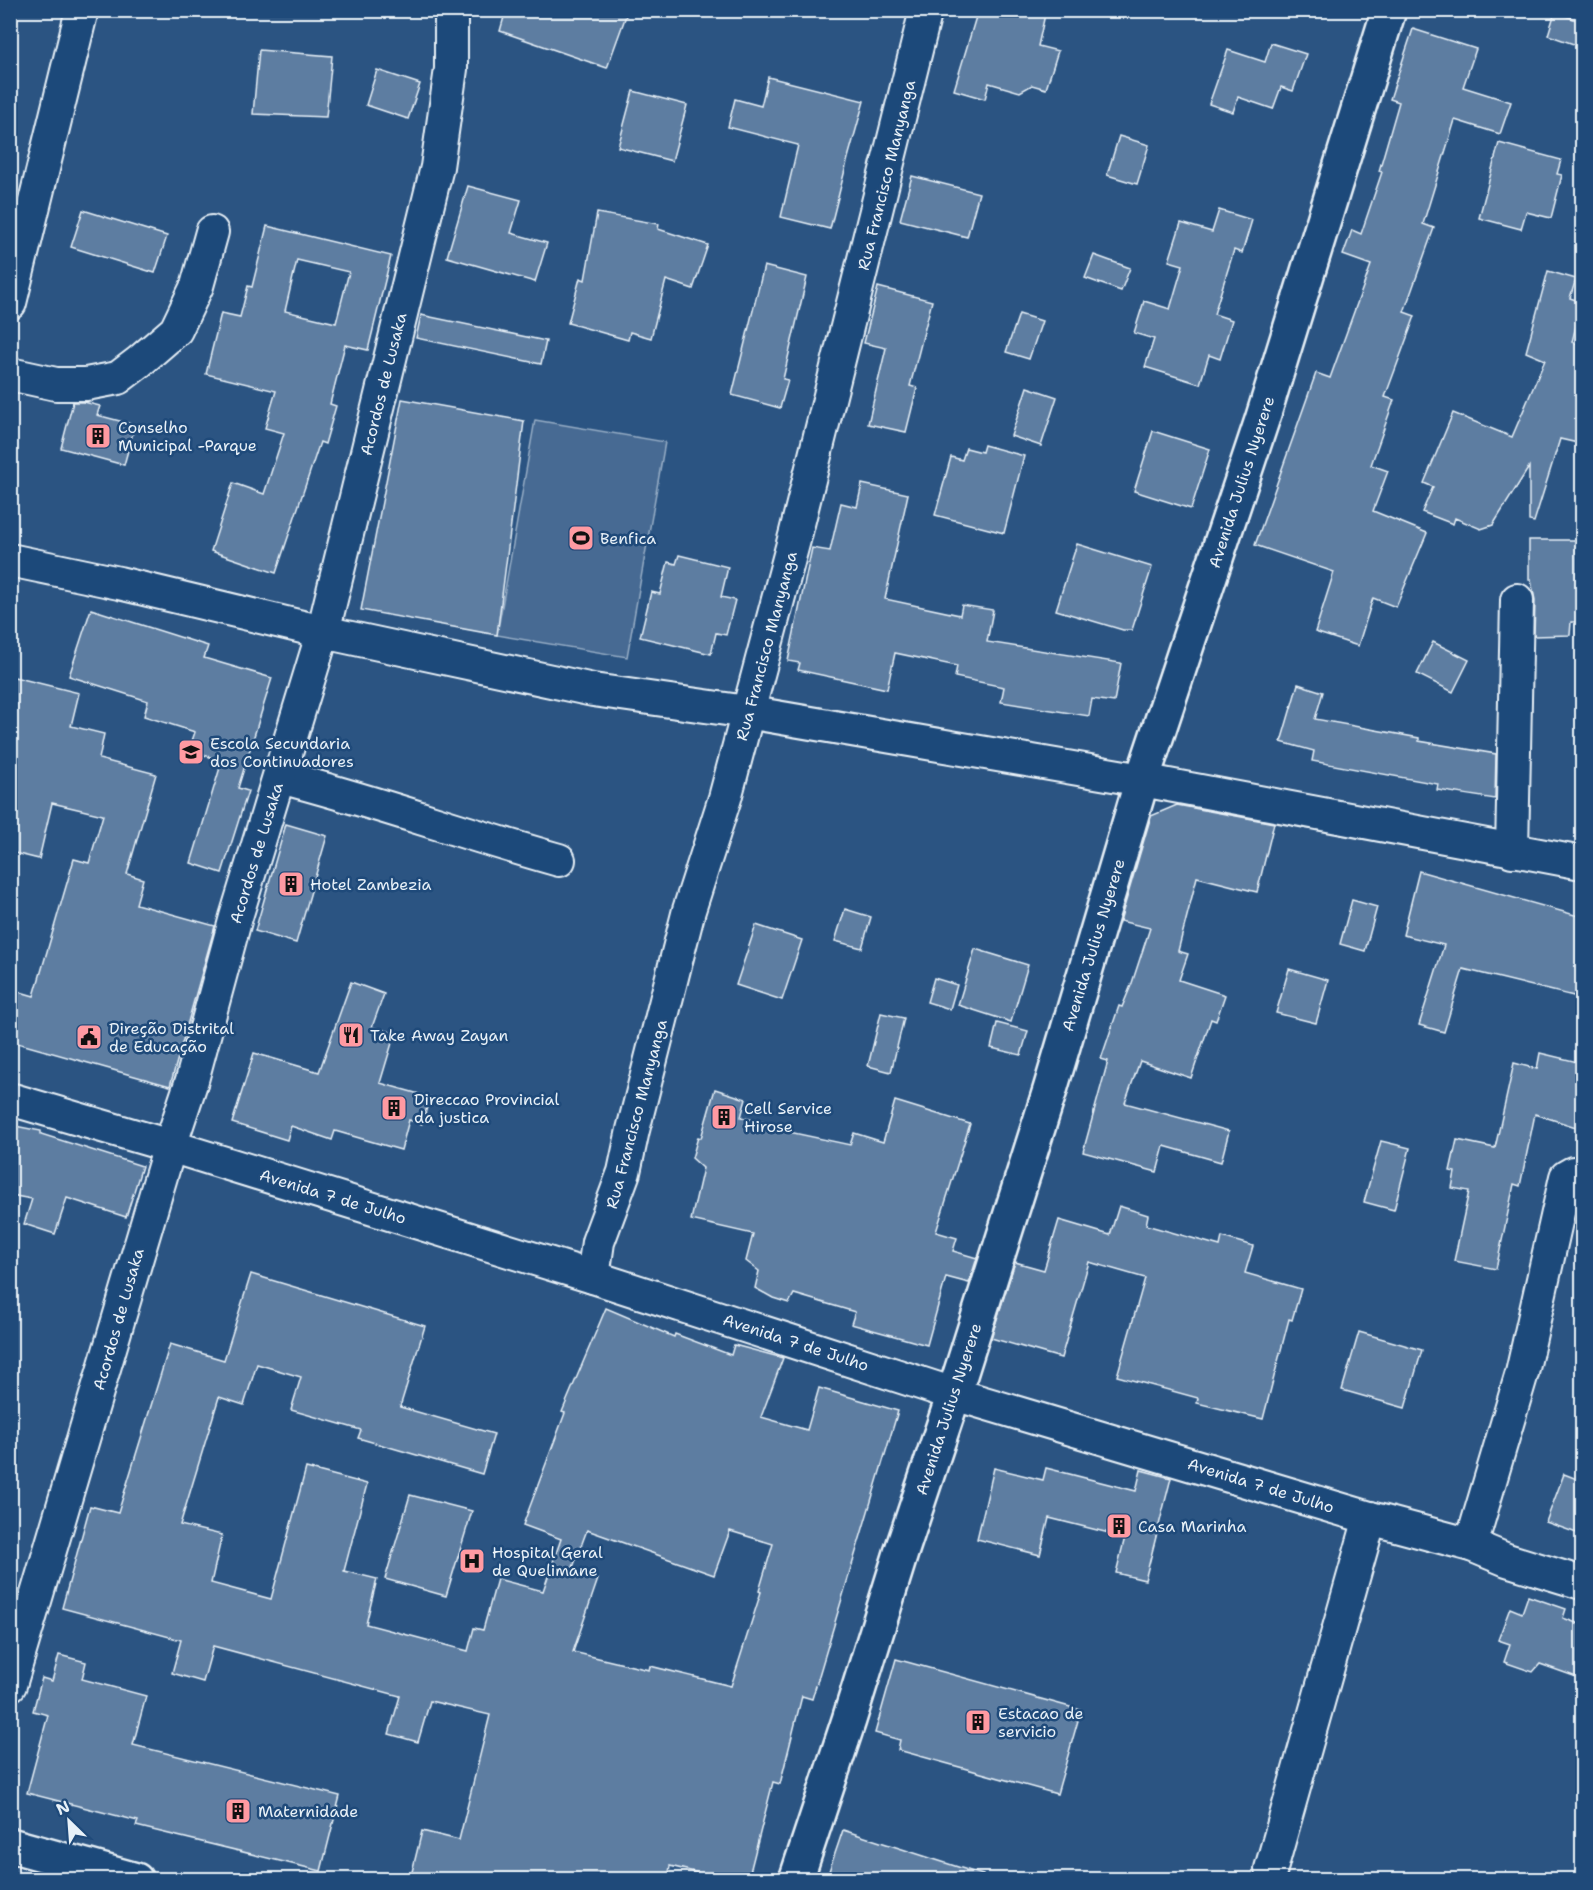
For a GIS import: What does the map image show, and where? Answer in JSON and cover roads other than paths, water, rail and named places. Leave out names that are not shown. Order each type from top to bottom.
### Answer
[{"type":"street","points":[[10,303],[81,10]]},
{"type":"street","name":"Acordos de Lusaka","points":[[10,1685],[170,1146],[192,1080],[236,917],[323,633],[437,167],[451,69],[452,10]]},
{"type":"street","name":"Rua Francisco Manyanga","points":[[593,1277],[598,1242],[624,1172],[689,910],[725,798],[795,536],[926,10]]},
{"type":"street","name":"Avenida Julius Nyerere","points":[[796,1880],[954,1394],[1050,1090],[1142,780],[1262,420],[1389,10]]},
{"type":"street","points":[[10,374],[56,384],[86,384],[118,378],[176,330],[197,286],[212,232]]},
{"type":"street","points":[[10,560],[119,583],[323,633],[593,690],[747,712],[1142,780],[1582,863]]},
{"type":"street","points":[[1512,851],[1517,600]]},
{"type":"street","points":[[280,777],[335,791],[559,860]]},
{"type":"street","name":"Avenida 7 de Julho","points":[[10,1099],[593,1277],[954,1394],[1370,1518],[1471,1545],[1507,1560],[1582,1583]]},
{"type":"street","points":[[1471,1545],[1522,1373],[1566,1177],[1573,1173],[1582,1174]]},
{"type":"street","points":[[1271,1869],[1370,1518]]},
{"type":"street","points":[[10,1845],[136,1880]]},
{"type":"place","name":"Conselho Municipal -Parque","points":[[98,436]]},
{"type":"place","name":"Benfica","points":[[581,538]]},
{"type":"place","name":"Escola Secundaria dos Continuadores","points":[[191,752]]},
{"type":"place","name":"Hotel Zambezia","points":[[291,884]]},
{"type":"place","name":"Take Away Zayan","points":[[351,1035]]},
{"type":"place","name":"Direção Distrital de Educação","points":[[89,1037]]},
{"type":"place","name":"Direccao Provincial da justica","points":[[394,1108]]},
{"type":"place","name":"Cell Service Hirose","points":[[724,1117]]},
{"type":"place","name":"Casa Marinha","points":[[1119,1526]]},
{"type":"place","name":"Hospital Geral de Quelimane","points":[[472,1561]]},
{"type":"place","name":"Estacao de servicio","points":[[978,1722]]},
{"type":"place","name":"Maternidade","points":[[238,1811]]}]
